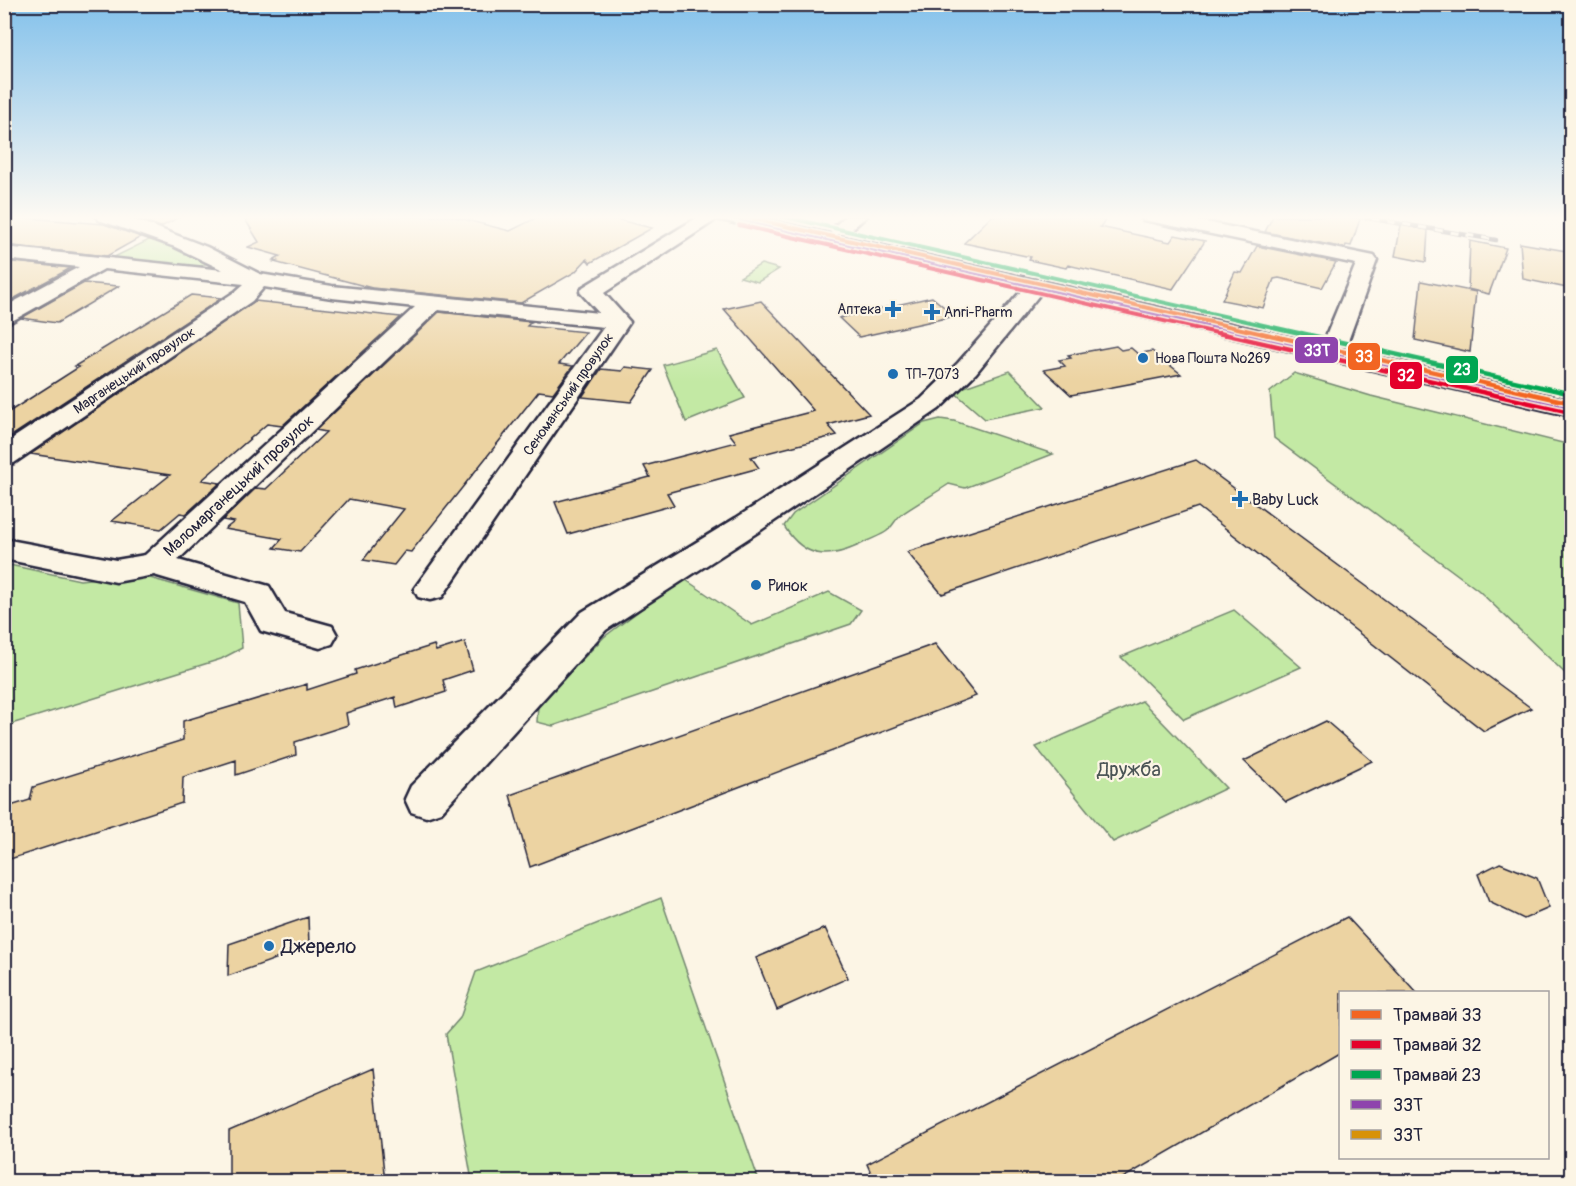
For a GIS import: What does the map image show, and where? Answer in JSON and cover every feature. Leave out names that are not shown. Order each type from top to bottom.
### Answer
[{"type":"street","points":[[4,316],[86,271]]},
{"type":"street","points":[[181,271],[254,279],[332,292],[619,322]]},
{"type":"street","points":[[239,271],[254,279]]},
{"type":"street","name":"Сеноманський провулок","points":[[430,589],[619,322],[591,292],[624,271]]},
{"type":"street","points":[[975,271],[1572,408]]},
{"type":"street","points":[[1024,271],[1572,394]]},
{"type":"street","points":[[1336,341],[1362,271]]},
{"type":"street","name":"Марганецький провулок","points":[[4,457],[244,296],[255,285],[254,279]]},
{"type":"street","points":[[426,798],[594,621],[738,531],[930,404],[967,368],[1036,285]]},
{"type":"street","name":"Маломарганецький провулок","points":[[155,564],[432,303]]},
{"type":"street","points":[[4,549],[116,571],[155,564]]},
{"type":"street","name":"Маломарганецький провулок","points":[[155,564],[257,594],[273,622],[320,635]]},
{"type":"green space","points":[[749,271],[775,271],[758,282],[740,277]]},
{"type":"green space","points":[[717,350],[745,398],[686,422],[663,365]]},
{"type":"green space","points":[[1010,371],[1045,407],[985,419],[953,391]]},
{"type":"green space","points":[[1294,373],[1371,396],[1571,445],[1571,679],[1478,590],[1274,438],[1270,392]]},
{"type":"green space","points":[[940,419],[954,421],[1053,454],[965,488],[949,484],[902,514],[885,532],[843,551],[821,554],[801,546],[792,538],[784,526],[793,514],[924,423]]},
{"type":"green space","points":[[5,564],[80,580],[136,574],[238,603],[242,648],[221,659],[5,726]]},
{"type":"green space","points":[[683,578],[752,625],[829,592],[861,610],[851,624],[553,726],[537,722],[538,705],[604,637]]},
{"type":"green space","points":[[1234,610],[1301,667],[1184,719],[1121,657]]},
{"type":"green space","name":"Дружба","points":[[1142,701],[1226,788],[1113,842],[1036,747]]},
{"type":"green space","points":[[661,898],[759,1181],[472,1181],[446,1034],[460,1018],[476,972]]},
{"type":"building","points":[[4,271],[65,271],[4,304]]},
{"type":"building","points":[[309,271],[576,271],[521,303],[372,288]]},
{"type":"building","points":[[1096,271],[1185,271],[1173,289]]},
{"type":"building","points":[[1331,271],[1322,288],[1279,278],[1274,279],[1263,308],[1222,300],[1235,272]]},
{"type":"building","points":[[1469,271],[1497,271],[1489,294],[1468,289]]},
{"type":"building","points":[[1522,271],[1572,271],[1572,289],[1523,279]]},
{"type":"building","points":[[1421,281],[1476,292],[1470,352],[1415,340]]},
{"type":"building","points":[[84,283],[119,286],[57,323],[21,318]]},
{"type":"building","points":[[191,295],[222,298],[4,441],[4,415],[79,367],[75,366]]},
{"type":"building","points":[[932,297],[955,316],[859,337],[839,318]]},
{"type":"building","points":[[255,301],[401,317],[282,426],[267,424],[202,480],[220,483],[186,514],[180,513],[161,529],[112,521],[170,475],[31,454]]},
{"type":"building","points":[[761,301],[869,414],[828,425],[837,435],[751,457],[759,468],[667,493],[674,505],[568,534],[555,502],[650,477],[644,466],[736,442],[729,433],[814,411],[724,309]]},
{"type":"building","points":[[439,312],[531,322],[527,326],[586,332],[559,364],[573,366],[553,393],[539,391],[411,552],[405,551],[394,565],[363,560],[404,509],[349,499],[300,552],[274,548],[282,539],[225,529],[234,522],[223,520],[256,488],[266,489],[326,432],[316,430]]},
{"type":"building","points":[[1116,346],[1121,350],[1131,348],[1138,354],[1152,351],[1181,374],[1071,395],[1044,370],[1065,366],[1059,360],[1071,358],[1068,355]]},
{"type":"building","points":[[625,367],[653,370],[631,402],[582,397],[601,369],[622,371]]},
{"type":"building","points":[[1196,460],[1531,708],[1484,731],[1198,507],[942,594],[907,552]]},
{"type":"building","points":[[465,642],[473,670],[443,680],[446,692],[397,708],[395,697],[346,713],[348,725],[295,742],[296,755],[236,775],[236,760],[183,777],[182,803],[4,861],[4,808],[30,800],[33,787],[183,740],[183,721],[307,684],[307,690],[356,674],[355,670],[434,645],[436,651]]},
{"type":"building","points":[[935,644],[976,696],[530,867],[510,795]]},
{"type":"building","points":[[1326,721],[1372,761],[1286,802],[1244,761]]},
{"type":"building","points":[[1500,863],[1537,878],[1549,908],[1524,919],[1489,902],[1478,874]]},
{"type":"building","name":"Джерело","points":[[308,917],[309,947],[228,976],[229,944]]},
{"type":"building","points":[[1347,917],[1415,991],[1339,991],[1339,1053],[1116,1182],[875,1182],[867,1164]]},
{"type":"building","points":[[825,928],[848,978],[777,1010],[756,958]]},
{"type":"building","points":[[373,1069],[385,1182],[229,1182],[229,1131]]},
{"type":"tram line","name":"32","points":[[945,271],[1570,412]]},
{"type":"tram line","name":"33","points":[[987,271],[1572,403]]},
{"type":"tram line","name":"23","points":[[1027,271],[1572,394]]},
{"type":"transit line","name":"33Т","points":[[970,271],[1572,408]]},
{"type":"transit line","name":"33T","points":[[1025,271],[1572,394]]},
{"type":"place","name":"Аптека","points":[[893,309]]},
{"type":"place","name":"Anri-Pharm","points":[[932,312]]},
{"type":"place","name":"Нова Пошта №269","points":[[1143,358]]},
{"type":"place","name":"ТП-7073","points":[[893,374]]},
{"type":"place","name":"Baby Luck","points":[[1240,499]]},
{"type":"place","name":"Ринок","points":[[756,585]]},
{"type":"place","name":"Джерело","points":[[269,946]]}]
